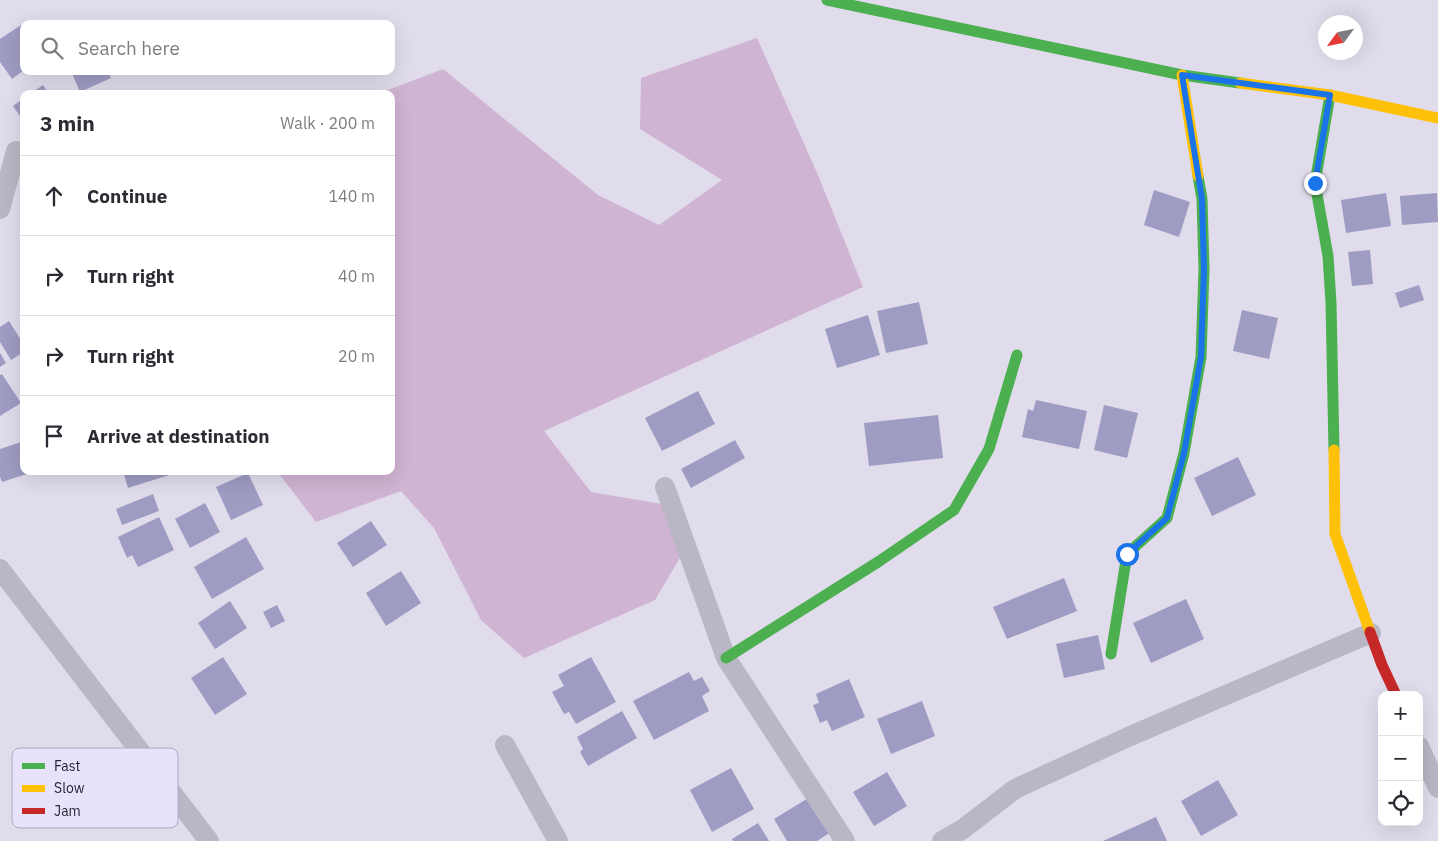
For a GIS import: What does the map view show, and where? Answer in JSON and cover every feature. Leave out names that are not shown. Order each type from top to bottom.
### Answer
[{"type":"street","points":[[828,0],[1182,75],[1330,95],[1438,118]]},
{"type":"street","points":[[1111,654],[1127,554],[1167,518],[1184,453],[1201,357],[1204,269],[1202,199],[1182,75]]},
{"type":"street","points":[[1330,95],[1315,183],[1328,256],[1331,303],[1335,534],[1382,665],[1394,691]]},
{"type":"street","points":[[0,209],[16,151]]},
{"type":"street","points":[[726,658],[878,562],[954,510],[990,449],[1017,355]]},
{"type":"street","points":[[665,487],[726,658],[845,841]]},
{"type":"street","points":[[0,569],[138,748]]},
{"type":"street","points":[[942,841],[963,830],[1015,789],[1128,737],[1371,633]]},
{"type":"street","points":[[505,745],[558,841]]},
{"type":"street","points":[[1423,755],[1438,788]]},
{"type":"street","points":[[178,801],[209,841]]},
{"type":"shaded area","points":[[757,38],[818,175],[863,287],[544,431],[591,492],[662,504],[687,546],[655,600],[524,658],[481,620],[434,528],[401,491],[316,522],[280,475],[395,475],[395,90],[388,90],[443,69],[598,195],[659,225],[722,180],[640,129],[641,78]]},
{"type":"building","points":[[20,26],[20,73],[12,79],[0,62],[0,39]]},
{"type":"building","points":[[73,75],[110,75],[111,78],[84,90],[79,90]]},
{"type":"building","points":[[43,85],[46,90],[36,90]]},
{"type":"building","points":[[20,101],[20,116],[13,106]]},
{"type":"building","points":[[1154,190],[1190,202],[1179,237],[1144,225]]},
{"type":"building","points":[[1386,193],[1391,226],[1346,233],[1341,200]]},
{"type":"building","points":[[1437,193],[1438,222],[1402,225],[1400,196]]},
{"type":"building","points":[[1370,250],[1373,284],[1352,286],[1348,252]]},
{"type":"building","points":[[1419,285],[1424,300],[1400,308],[1395,293]]},
{"type":"building","points":[[919,302],[928,344],[886,353],[877,311]]},
{"type":"building","points":[[1242,310],[1278,318],[1269,359],[1233,351]]},
{"type":"building","points":[[868,315],[880,355],[837,368],[825,329]]},
{"type":"building","points":[[9,321],[20,339],[20,354],[11,360],[0,342],[0,327]]},
{"type":"building","points":[[0,353],[6,363],[0,367]]},
{"type":"building","points":[[2,374],[20,404],[0,416],[0,375]]},
{"type":"building","points":[[698,391],[715,424],[662,451],[645,418]]},
{"type":"building","points":[[1036,400],[1087,411],[1079,449],[1022,437],[1028,409],[1033,411]]},
{"type":"building","points":[[1104,405],[1138,413],[1127,458],[1094,450]]},
{"type":"building","points":[[938,415],[943,458],[869,466],[864,423]]},
{"type":"building","points":[[735,440],[745,458],[691,488],[681,469]]},
{"type":"building","points":[[20,442],[20,475],[24,475],[2,482],[0,477],[0,449]]},
{"type":"building","points":[[1238,457],[1256,495],[1212,516],[1194,478]]},
{"type":"building","points":[[124,475],[169,475],[128,488]]},
{"type":"building","points":[[243,475],[249,475],[263,505],[231,520],[216,487]]},
{"type":"building","points":[[153,494],[159,511],[122,525],[116,509]]},
{"type":"building","points":[[205,503],[220,532],[190,548],[175,519]]},
{"type":"building","points":[[159,517],[174,550],[138,567],[132,555],[127,558],[118,537]]},
{"type":"building","points":[[371,521],[387,545],[353,567],[337,543]]},
{"type":"building","points":[[246,537],[264,569],[212,599],[194,567]]},
{"type":"building","points":[[401,571],[421,603],[386,626],[366,593]]},
{"type":"building","points":[[1064,578],[1077,611],[1007,639],[993,607]]},
{"type":"building","points":[[1186,599],[1204,639],[1151,663],[1133,623]]},
{"type":"building","points":[[230,601],[247,628],[215,649],[198,623]]},
{"type":"building","points":[[277,605],[285,621],[271,628],[263,612]]},
{"type":"building","points":[[1098,635],[1105,669],[1064,678],[1056,644]]},
{"type":"building","points":[[223,657],[247,694],[215,715],[191,678]]},
{"type":"building","points":[[591,657],[616,702],[576,724],[569,712],[564,714],[552,692],[564,686],[558,675]]},
{"type":"building","points":[[689,672],[694,681],[702,677],[710,691],[702,696],[709,711],[654,740],[633,701]]},
{"type":"building","points":[[849,679],[865,717],[832,731],[827,720],[820,723],[813,705],[819,703],[816,694]]},
{"type":"building","points":[[922,701],[935,736],[891,754],[877,719]]},
{"type":"building","points":[[622,711],[637,738],[588,766],[580,752],[583,749],[577,737]]},
{"type":"building","points":[[731,768],[754,809],[712,832],[690,790]]},
{"type":"building","points":[[887,772],[907,806],[874,826],[853,792]]},
{"type":"building","points":[[1218,780],[1238,815],[1201,836],[1181,801]]},
{"type":"building","points":[[810,797],[831,832],[817,841],[787,841],[774,819]]},
{"type":"building","points":[[1156,817],[1167,841],[1103,841]]},
{"type":"building","points":[[758,823],[769,841],[733,841],[732,839]]},
{"type":"traffic: fast","points":[[827,0],[1182,75],[1240,83]]},
{"type":"traffic: fast","points":[[1330,95],[1315,183],[1328,256],[1331,303],[1334,450]]},
{"type":"traffic: fast","points":[[1111,654],[1127,554],[1167,518],[1184,453],[1201,357],[1204,269],[1202,199],[1198,176]]},
{"type":"traffic: fast","points":[[726,658],[878,562],[954,510],[989,449],[1017,355]]},
{"type":"traffic: slow","points":[[1182,75],[1198,176]]},
{"type":"traffic: slow","points":[[1240,83],[1330,95],[1438,118]]},
{"type":"traffic: slow","points":[[1334,450],[1335,534],[1370,632]]},
{"type":"traffic: jam","points":[[1370,632],[1394,691]]},
{"type":"route","points":[[1127,554],[1167,518],[1184,453],[1201,357],[1204,269],[1202,199],[1182,75],[1330,95],[1315,183]]}]
